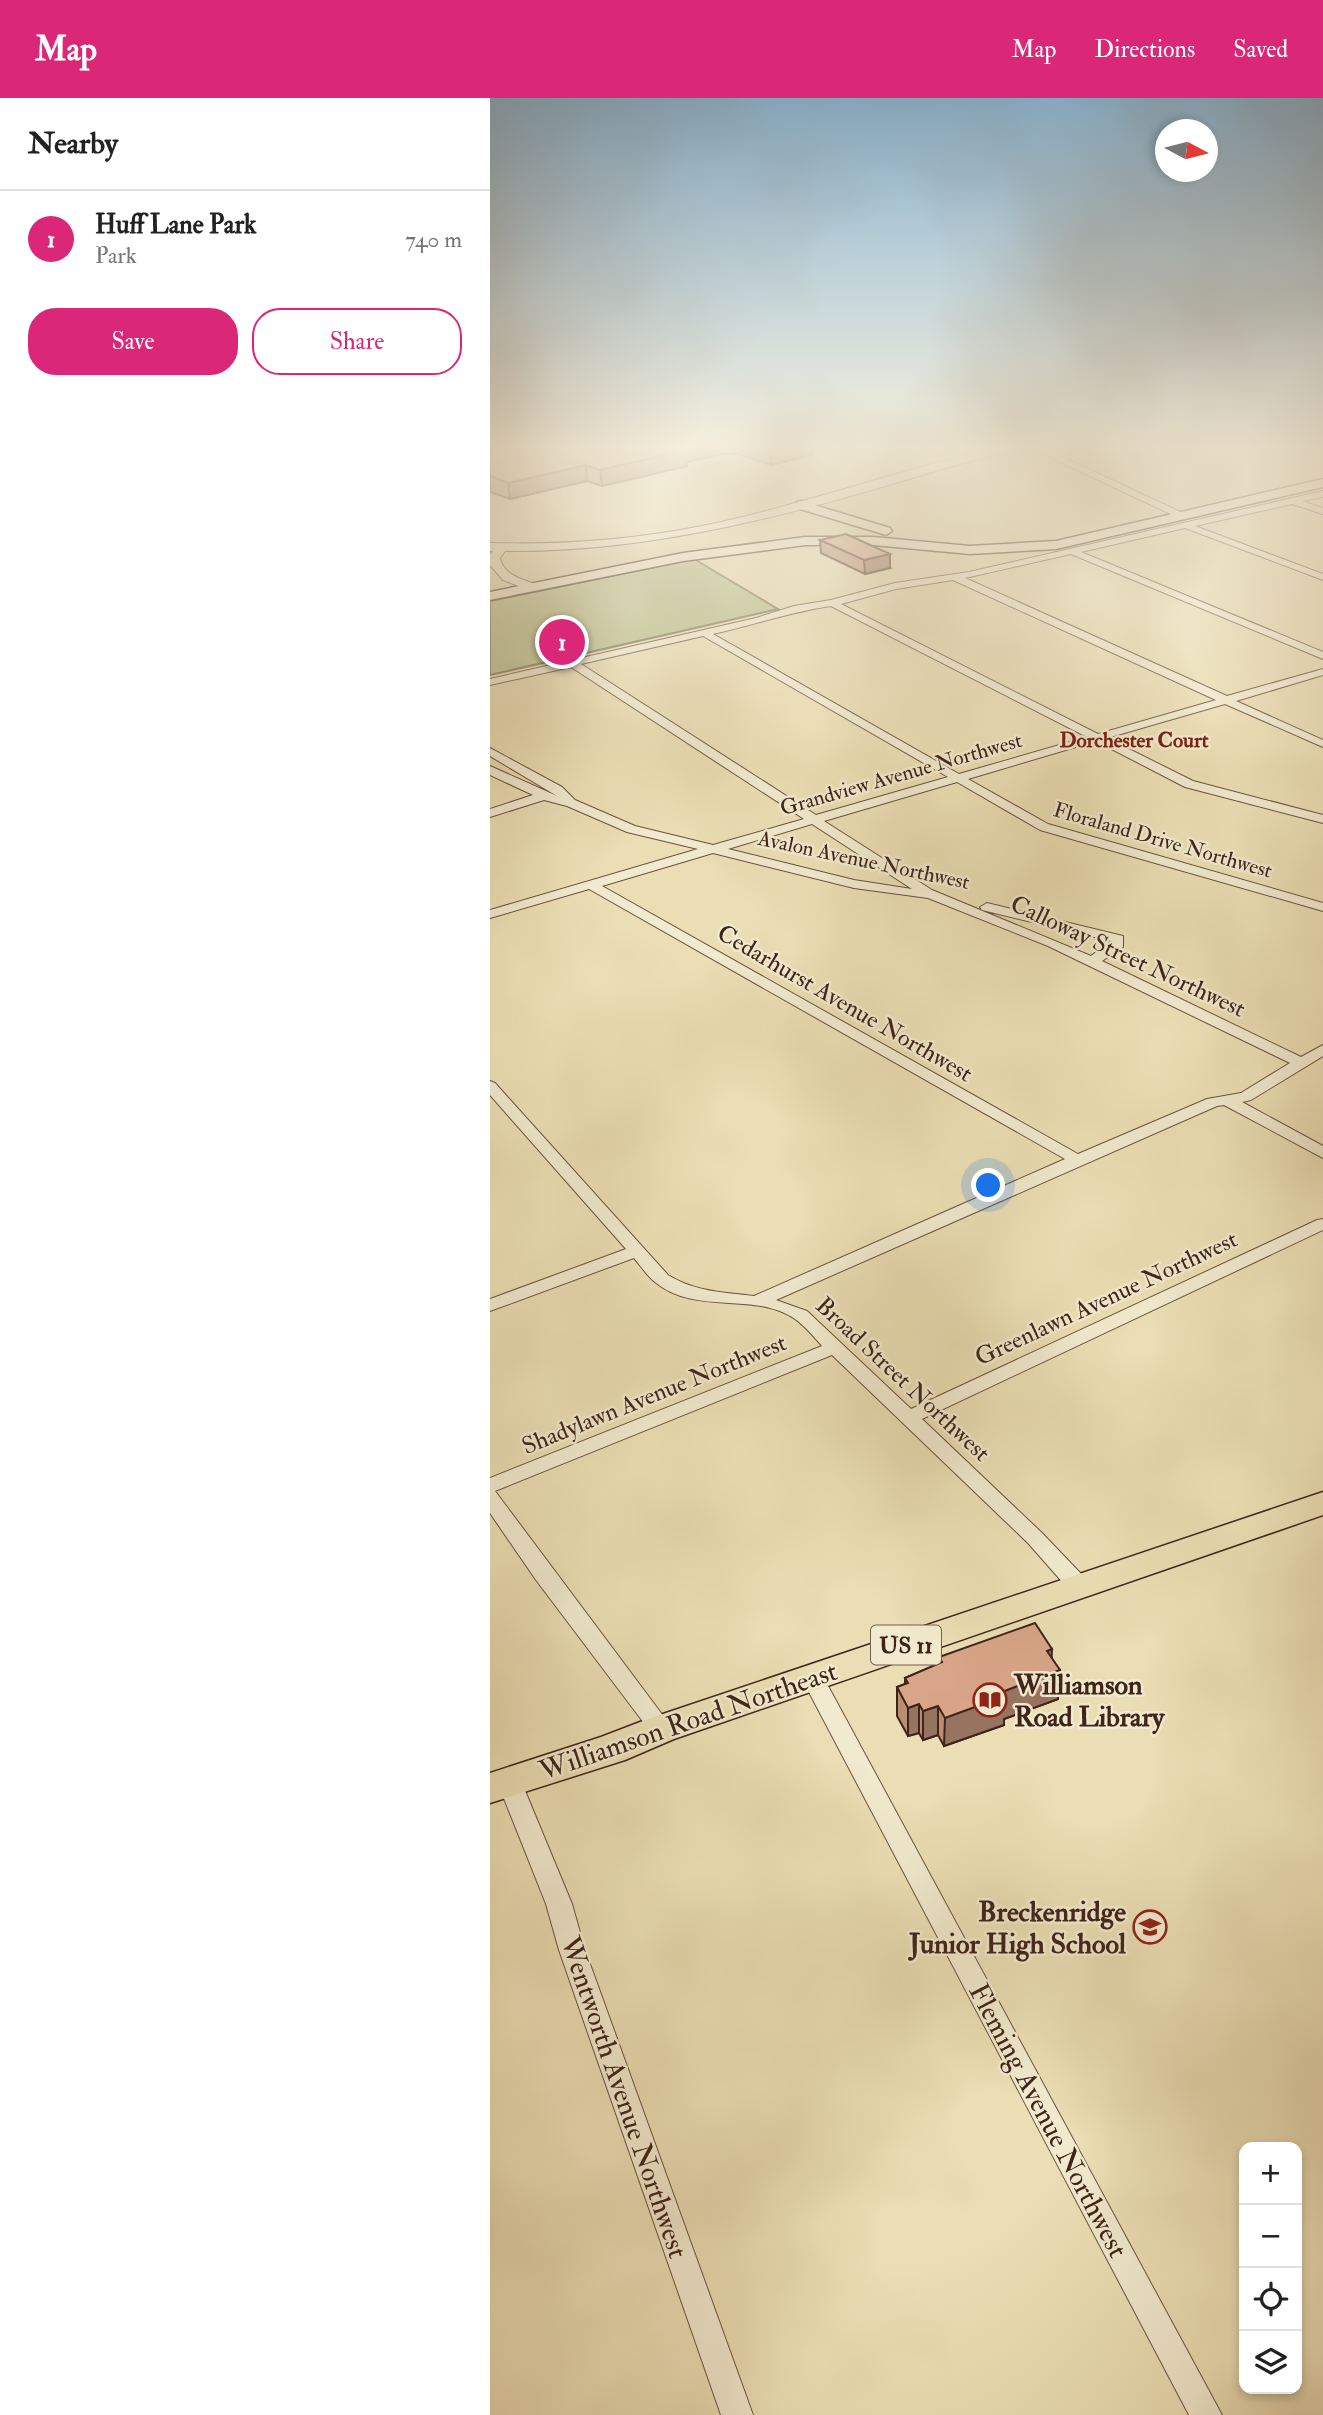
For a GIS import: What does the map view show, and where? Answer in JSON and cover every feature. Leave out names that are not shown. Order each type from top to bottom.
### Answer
[{"type":"main road","points":[[490,596],[524,583],[596,566],[676,554]]},
{"type":"main road","points":[[661,561],[685,554]]},
{"type":"main road","points":[[490,587],[706,554]]},
{"type":"main road","name":"Williamson Road Northeast","points":[[500,1784],[612,1749],[662,1729],[1323,1503]]},
{"type":"street","points":[[497,554],[494,562],[500,572],[524,583]]},
{"type":"street","points":[[490,682],[922,582],[969,575],[1057,554]]},
{"type":"street","points":[[1078,554],[1323,656]]},
{"type":"street","points":[[1269,554],[1322,576]]},
{"type":"street","points":[[951,576],[1323,744]]},
{"type":"street","points":[[832,603],[1189,784],[1321,816]]},
{"type":"street","name":"Floraland Drive Northwest","points":[[705,633],[957,778],[1056,831],[1323,906]]},
{"type":"street","points":[[572,663],[933,896]]},
{"type":"street","name":"Grandview Avenue Northwest","points":[[490,915],[1323,672]]},
{"type":"street","name":"Avalon Avenue Northwest","points":[[490,751],[558,790],[571,803]]},
{"type":"street","name":"Avalon Avenue Northwest","points":[[490,770],[544,796],[571,803],[631,829],[854,884],[933,896],[1118,939],[1118,944],[1093,961]]},
{"type":"street","points":[[490,813],[544,796]]},
{"type":"street","name":"Cedarhurst Avenue Northwest","points":[[591,885],[1078,1160]]},
{"type":"street","name":"Calloway Street Northwest","points":[[933,896],[1020,929],[1093,961],[1302,1063]]},
{"type":"street","points":[[757,1301],[1213,1102],[1245,1097],[1323,1050]]},
{"type":"street","name":"Broad Street Northwest","points":[[490,1086],[662,1279],[685,1293],[716,1299],[757,1301],[789,1308],[801,1315],[1035,1538],[1080,1587]]},
{"type":"street","points":[[1228,1101],[1323,1153]]},
{"type":"street","name":"Greenlawn Avenue Northwest","points":[[910,1417],[1323,1224]]},
{"type":"street","points":[[490,1305],[637,1251]]},
{"type":"street","name":"Shadylawn Avenue Northwest","points":[[490,1486],[836,1346]]},
{"type":"street","points":[[490,1497],[544,1575],[662,1729]]},
{"type":"street","name":"Fleming Avenue Northwest","points":[[812,1678],[1206,2415]]},
{"type":"street","name":"Wentworth Avenue Northwest","points":[[500,1784],[559,1904],[572,1950],[737,2415]]},
{"type":"green space","points":[[694,559],[778,609],[490,675],[490,601]]},
{"type":"building","points":[[851,554],[889,554],[864,560]]},
{"type":"building","points":[[1035,1623],[1052,1649],[1047,1651],[1060,1670],[1002,1692],[1005,1696],[945,1718],[938,1706],[923,1711],[919,1704],[908,1708],[897,1687],[908,1683],[905,1678],[942,1662],[939,1657]]},
{"type":"place","name":"Huff Lane Park","points":[[562,642]]},
{"type":"place","name":"Williamson Road Library","points":[[990,1700]]},
{"type":"place","name":"Breckenridge Junior High School","points":[[1150,1927]]},
{"type":"district","name":"Dorchester Court","points":[[1134,740]]}]
